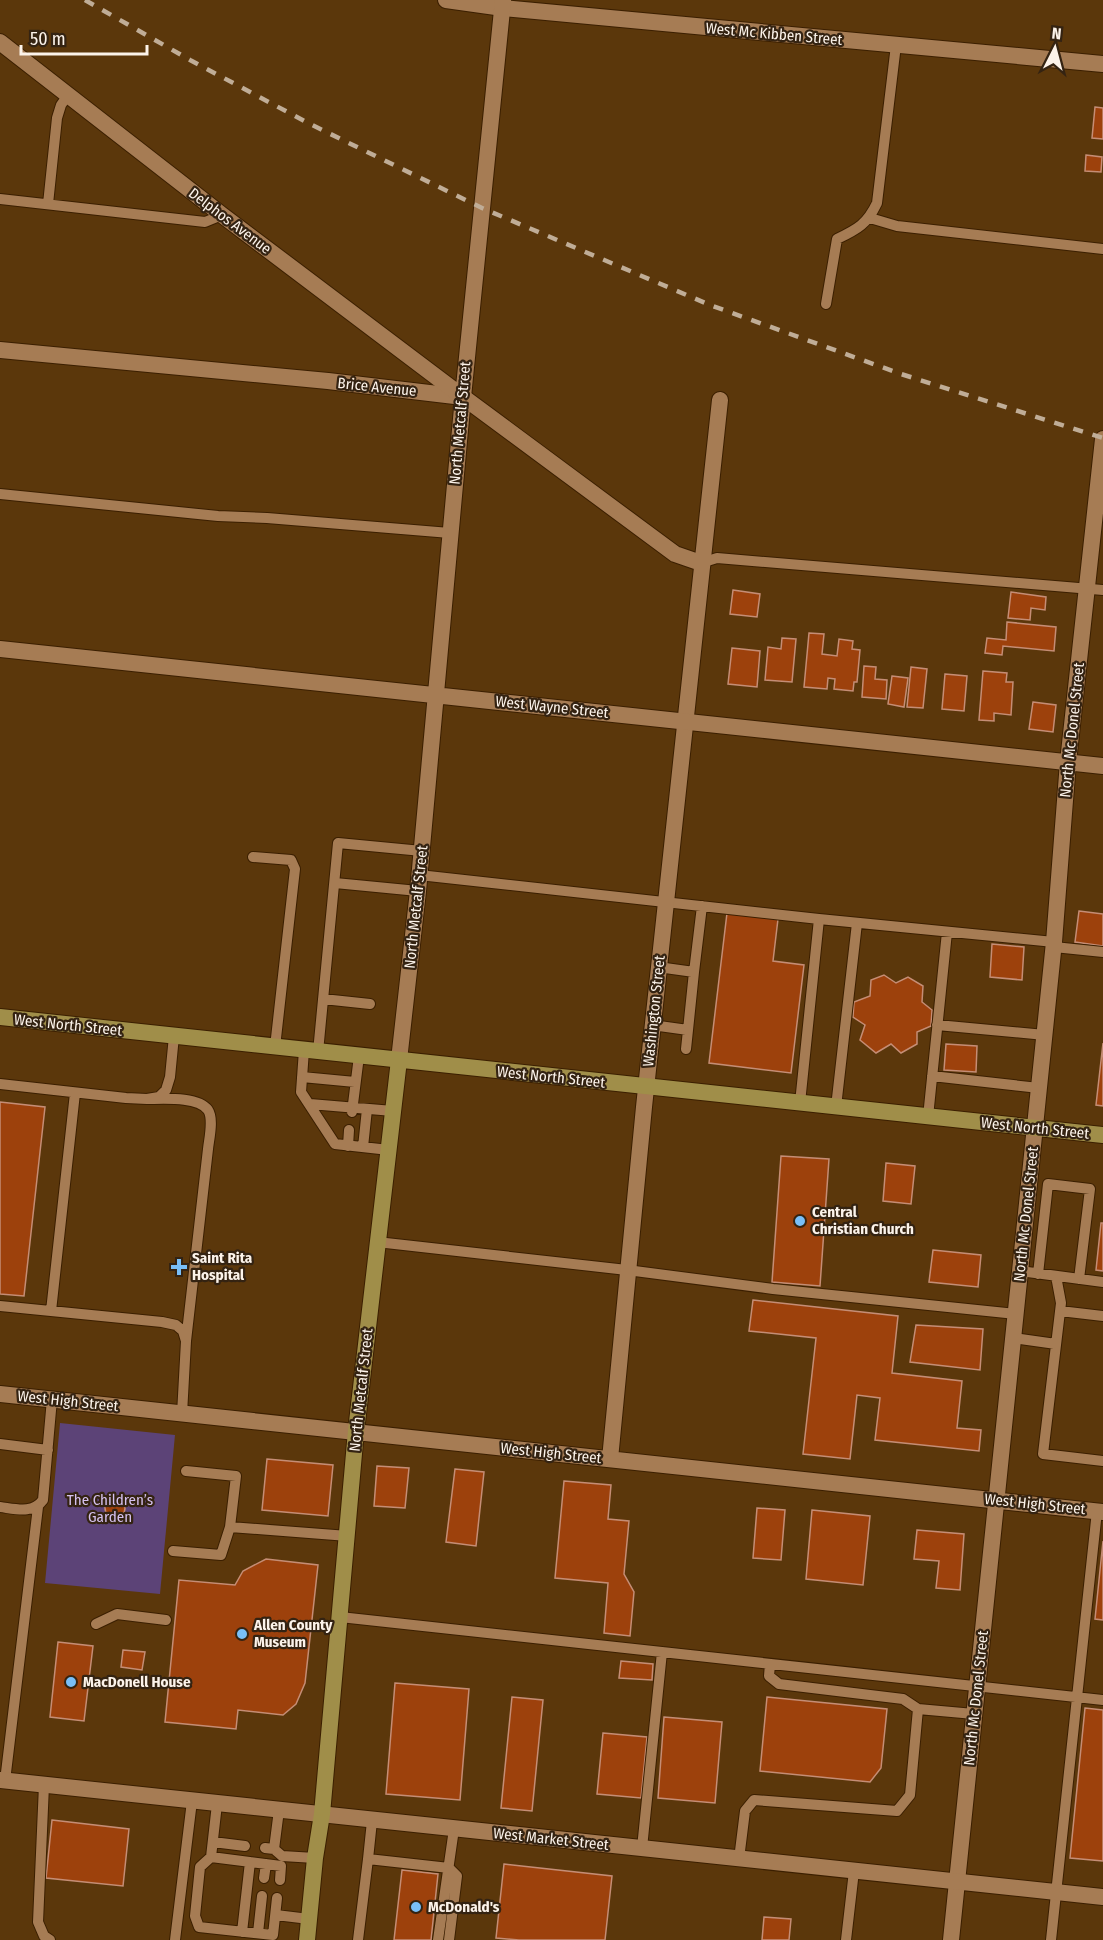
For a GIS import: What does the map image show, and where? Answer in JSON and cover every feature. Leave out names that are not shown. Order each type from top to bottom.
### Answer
[{"type":"main road","name":"West North Street","points":[[0,1017],[1103,1136]]},
{"type":"main road","name":"North Metcalf Street","points":[[307,1940],[322,1814],[357,1431],[399,1060]]},
{"type":"street","name":"West Mc Kibben Street","points":[[446,0],[1103,64]]},
{"type":"street","name":"North Metcalf Street","points":[[399,1060],[419,883],[450,533],[503,4]]},
{"type":"street","name":"Delphos Avenue","points":[[3,47],[463,397]]},
{"type":"street","name":"Brice Avenue","points":[[0,350],[316,380],[463,397],[675,554],[701,563]]},
{"type":"street","name":"Washington Street","points":[[610,1459],[658,967],[720,400]]},
{"type":"street","name":"North Mc Donel Street","points":[[951,1940],[1054,945],[1068,762],[1095,589],[1103,439]]},
{"type":"street","name":"West Wayne Street","points":[[0,649],[1103,766]]},
{"type":"street","name":"West High Street","points":[[0,1394],[1100,1511]]},
{"type":"street","name":"West Market Street","points":[[3,1780],[1103,1897]]},
{"type":"lane","points":[[826,304],[837,239],[870,218],[877,203],[896,45]]},
{"type":"lane","points":[[48,204],[57,118],[61,105],[68,95]]},
{"type":"lane","points":[[0,199],[205,222],[222,215]]},
{"type":"lane","points":[[870,218],[897,226],[1103,249]]},
{"type":"lane","points":[[0,494],[218,516],[450,533]]},
{"type":"lane","points":[[701,563],[717,558],[1095,589]]},
{"type":"lane","points":[[389,1150],[335,1144],[302,1092],[302,1077],[311,1051],[323,999],[338,843],[422,851]]},
{"type":"lane","points":[[253,857],[291,860],[295,869],[275,1047]]},
{"type":"lane","points":[[334,883],[419,883],[666,902],[947,932],[1103,952]]},
{"type":"lane","points":[[687,1049],[702,906]]},
{"type":"lane","points":[[800,1103],[819,919]]},
{"type":"lane","points":[[836,1107],[857,923]]},
{"type":"lane","points":[[928,1117],[947,932]]},
{"type":"lane","points":[[658,967],[694,972]]},
{"type":"lane","points":[[323,999],[370,1004]]},
{"type":"lane","points":[[937,1024],[1045,1035]]},
{"type":"lane","points":[[652,1025],[688,1030]]},
{"type":"lane","points":[[147,1099],[159,1097],[166,1090],[170,1077],[174,1036]]},
{"type":"lane","points":[[352,1110],[359,1056]]},
{"type":"lane","points":[[932,1076],[1039,1088]]},
{"type":"lane","points":[[302,1077],[355,1082]]},
{"type":"lane","points":[[0,1084],[75,1093],[147,1099],[180,1099],[198,1103],[207,1110],[210,1118],[208,1149],[186,1341],[182,1414]]},
{"type":"lane","points":[[51,1311],[75,1093]]},
{"type":"lane","points":[[310,1104],[352,1110],[393,1111]]},
{"type":"lane","points":[[363,1147],[367,1109]]},
{"type":"lane","points":[[348,1146],[350,1130]]},
{"type":"lane","points":[[1038,1274],[1048,1184],[1090,1189],[1079,1279]]},
{"type":"lane","points":[[377,1242],[785,1290],[1016,1314]]},
{"type":"lane","points":[[1020,1271],[1103,1282]]},
{"type":"lane","points":[[1056,1276],[1061,1303],[1043,1454],[1103,1461]]},
{"type":"lane","points":[[0,1306],[176,1325],[183,1331],[186,1341]]},
{"type":"lane","points":[[1060,1311],[1103,1316]]},
{"type":"lane","points":[[1013,1338],[1056,1344]]},
{"type":"lane","points":[[3,1780],[38,1507],[43,1500],[52,1399]]},
{"type":"lane","points":[[0,1444],[48,1450]]},
{"type":"lane","points":[[173,1551],[221,1556],[230,1527],[236,1476],[186,1471]]},
{"type":"lane","points":[[0,1507],[30,1509],[38,1507]]},
{"type":"lane","points":[[1051,1940],[1100,1511]]},
{"type":"lane","points":[[230,1527],[348,1536]]},
{"type":"lane","points":[[96,1624],[117,1614],[166,1620]]},
{"type":"lane","points":[[340,1617],[1103,1700]]},
{"type":"lane","points":[[642,1848],[662,1652]]},
{"type":"lane","points":[[770,1664],[769,1676],[779,1684],[903,1699],[918,1709],[974,1714]]},
{"type":"lane","points":[[739,1859],[745,1811],[754,1800],[897,1811],[910,1795],[918,1709]]},
{"type":"lane","points":[[44,1785],[38,1922],[44,1936],[50,1940]]},
{"type":"lane","points":[[175,1940],[192,1801]]},
{"type":"lane","points":[[217,1804],[211,1857],[200,1867],[195,1916],[199,1927],[273,1935],[277,1898]]},
{"type":"lane","points":[[279,1810],[276,1855],[280,1880]]},
{"type":"lane","points":[[361,1939],[372,1821]]},
{"type":"lane","points":[[438,1940],[444,1885],[449,1868],[454,1829]]},
{"type":"lane","points":[[213,1842],[245,1846]]},
{"type":"lane","points":[[264,1878],[266,1864],[276,1855],[315,1858]]},
{"type":"lane","points":[[211,1857],[266,1864]]},
{"type":"lane","points":[[368,1859],[449,1868],[457,1876],[449,1940]]},
{"type":"lane","points":[[242,1932],[250,1862]]},
{"type":"lane","points":[[846,1940],[854,1871]]},
{"type":"lane","points":[[258,1933],[262,1896]]},
{"type":"lane","points":[[276,1915],[309,1919]]},
{"type":"green space","name":"The Children’s Garden","points":[[60,1423],[175,1435],[160,1594],[45,1583]]},
{"type":"building","points":[[1095,107],[1103,108],[1103,139],[1092,138]]},
{"type":"building","points":[[1086,155],[1102,157],[1101,172],[1085,171]]},
{"type":"building","points":[[733,590],[760,594],[757,617],[730,614]]},
{"type":"building","points":[[1011,592],[1046,597],[1045,610],[1031,608],[1030,620],[1008,618]]},
{"type":"building","points":[[1007,622],[1056,627],[1054,651],[1003,646],[1002,655],[985,653],[987,638],[1006,640]]},
{"type":"building","points":[[809,633],[824,634],[822,654],[837,656],[839,639],[853,641],[852,649],[860,650],[857,682],[854,682],[853,691],[834,689],[835,679],[828,678],[827,689],[804,687]]},
{"type":"building","points":[[782,638],[796,639],[792,682],[765,680],[768,647],[781,649]]},
{"type":"building","points":[[732,648],[760,651],[757,687],[728,684]]},
{"type":"building","points":[[864,666],[876,667],[875,679],[887,680],[886,699],[862,697]]},
{"type":"building","points":[[911,667],[927,669],[923,708],[907,707]]},
{"type":"building","points":[[983,671],[1007,673],[1006,682],[1013,682],[1011,715],[994,713],[994,721],[979,720]]},
{"type":"building","points":[[945,674],[967,676],[964,711],[942,709]]},
{"type":"building","points":[[892,676],[908,678],[904,707],[888,704]]},
{"type":"building","points":[[1033,702],[1056,705],[1053,732],[1029,729]]},
{"type":"building","points":[[1079,911],[1103,914],[1103,946],[1075,942]]},
{"type":"building","points":[[727,913],[778,919],[773,961],[804,965],[791,1073],[709,1063]]},
{"type":"building","points":[[992,944],[1024,947],[1022,980],[990,977]]},
{"type":"building","points":[[884,975],[896,983],[908,977],[923,986],[922,1002],[932,1010],[931,1026],[917,1032],[917,1044],[901,1053],[891,1044],[876,1053],[860,1040],[865,1025],[853,1017],[854,1002],[870,996],[871,980]]},
{"type":"building","points":[[1103,1043],[1103,1106],[1096,1105]]},
{"type":"building","points":[[946,1044],[977,1046],[976,1072],[944,1070]]},
{"type":"building","points":[[0,1102],[45,1107],[24,1296],[0,1294]]},
{"type":"building","name":"Central Christian Church","points":[[781,1156],[829,1159],[820,1286],[772,1282]]},
{"type":"building","points":[[886,1163],[915,1166],[911,1204],[883,1201]]},
{"type":"building","points":[[1101,1223],[1103,1223],[1103,1271],[1096,1270]]},
{"type":"building","points":[[933,1250],[981,1255],[978,1287],[929,1282]]},
{"type":"building","points":[[753,1300],[898,1316],[892,1373],[962,1381],[957,1428],[981,1430],[979,1451],[875,1440],[880,1398],[857,1395],[850,1459],[803,1454],[816,1338],[749,1331]]},
{"type":"building","points":[[916,1325],[983,1329],[980,1370],[910,1362]]},
{"type":"building","points":[[267,1459],[333,1465],[328,1516],[262,1510]]},
{"type":"building","points":[[377,1466],[409,1468],[405,1508],[374,1506]]},
{"type":"building","points":[[455,1469],[484,1472],[476,1546],[446,1542]]},
{"type":"building","points":[[564,1481],[611,1485],[608,1519],[629,1521],[624,1574],[634,1592],[630,1636],[604,1633],[608,1583],[555,1578]]},
{"type":"building","points":[[115,1498],[122,1501],[125,1508],[122,1515],[115,1518],[108,1515],[105,1508],[108,1501]]},
{"type":"building","points":[[757,1508],[785,1510],[781,1560],[753,1558]]},
{"type":"building","points":[[812,1510],[870,1516],[863,1585],[806,1579]]},
{"type":"building","points":[[917,1530],[964,1534],[960,1590],[936,1588],[939,1561],[914,1559]]},
{"type":"building","points":[[1103,1541],[1103,1620],[1095,1619]]},
{"type":"building","name":"Allen County Museum","points":[[266,1559],[318,1565],[305,1683],[296,1704],[283,1715],[238,1710],[236,1729],[165,1722],[179,1580],[235,1585],[243,1571]]},
{"type":"building","name":"MacDonell House","points":[[58,1642],[93,1646],[84,1721],[50,1717]]},
{"type":"building","points":[[123,1650],[145,1652],[142,1670],[121,1667]]},
{"type":"building","points":[[621,1661],[653,1664],[652,1680],[619,1678]]},
{"type":"building","points":[[395,1683],[469,1689],[460,1800],[386,1794]]},
{"type":"building","points":[[512,1697],[543,1700],[532,1811],[501,1808]]},
{"type":"building","points":[[767,1697],[887,1709],[881,1768],[870,1782],[760,1771]]},
{"type":"building","points":[[1085,1708],[1103,1710],[1103,1861],[1070,1858]]},
{"type":"building","points":[[664,1717],[722,1722],[715,1803],[658,1798]]},
{"type":"building","points":[[603,1733],[647,1737],[641,1798],[597,1794]]},
{"type":"building","points":[[52,1820],[129,1829],[123,1886],[46,1878]]},
{"type":"building","points":[[504,1864],[612,1876],[605,1940],[496,1938]]},
{"type":"building","name":"McDonald's","points":[[402,1870],[438,1874],[431,1940],[394,1940]]},
{"type":"building","points":[[764,1917],[791,1919],[789,1940],[762,1940]]},
{"type":"railway","points":[[85,0],[190,60],[310,124],[482,208],[710,305],[901,374],[1103,438]]},
{"type":"place","name":"Central Christian Church","points":[[800,1221]]},
{"type":"place","name":"Saint Rita Hospital","points":[[179,1267]]},
{"type":"place","name":"Allen County Museum","points":[[242,1634]]},
{"type":"place","name":"MacDonell House","points":[[71,1682]]},
{"type":"place","name":"McDonald's","points":[[416,1907]]}]
